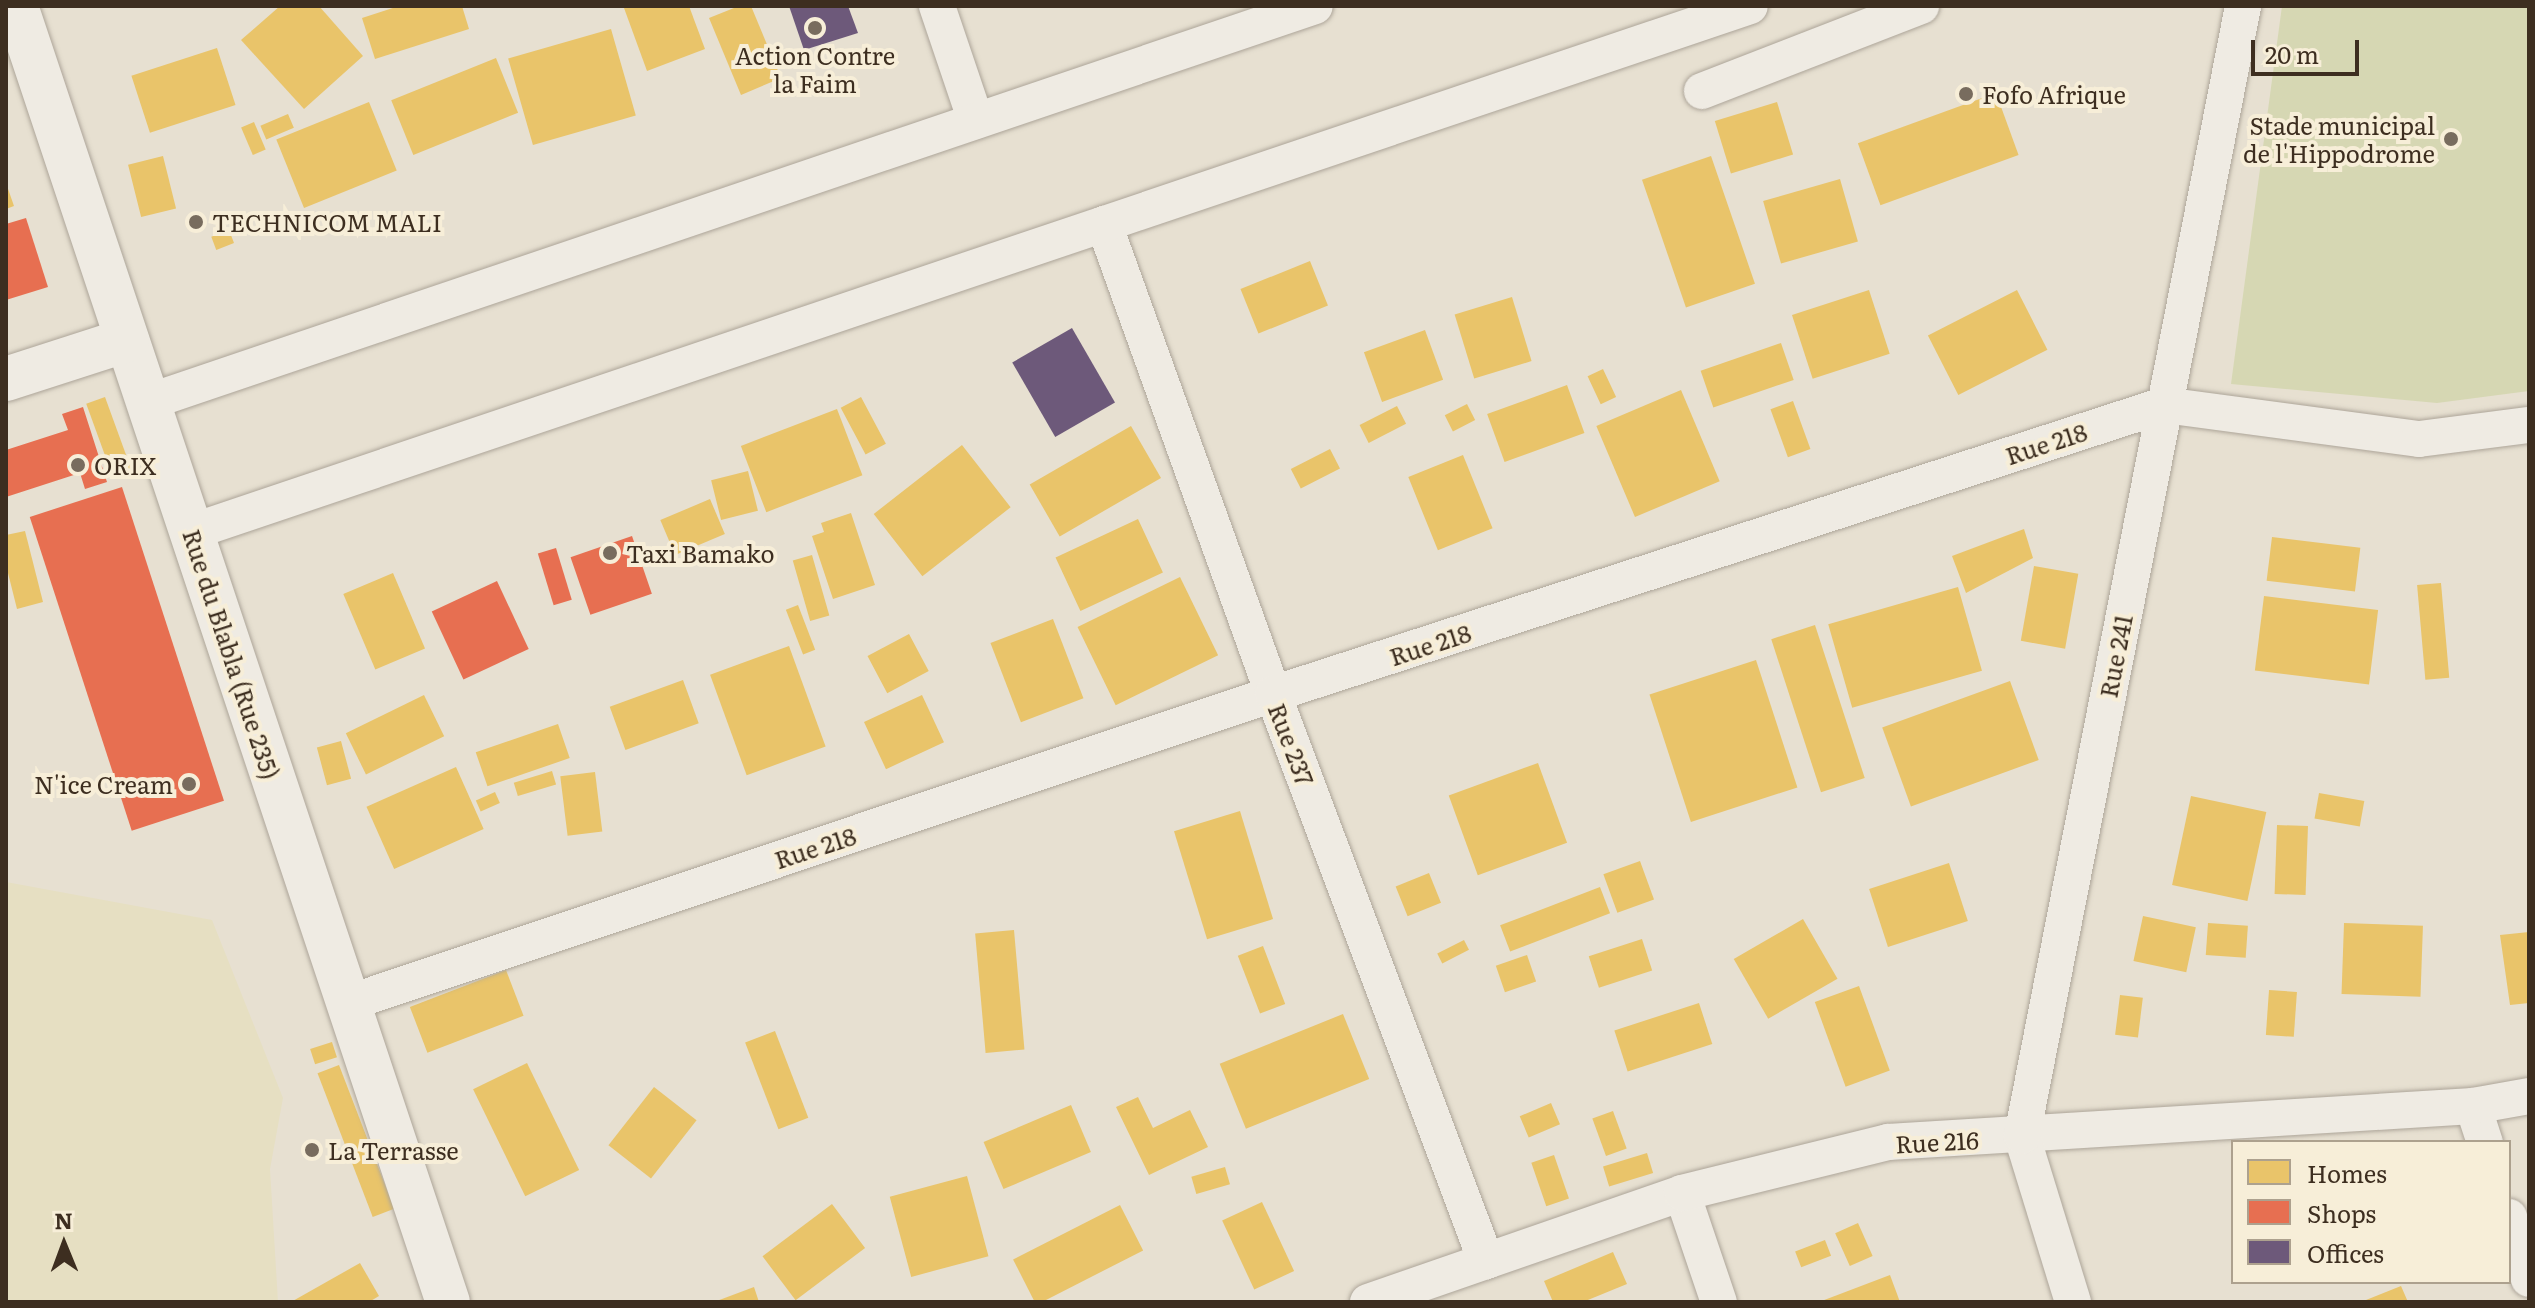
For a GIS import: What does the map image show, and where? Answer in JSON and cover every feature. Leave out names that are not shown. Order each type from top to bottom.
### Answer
[{"type":"street","points":[[6,10],[16,6]]},
{"type":"street","name":"Rue du Blabla (Rue 235)","points":[[16,6],[448,1302]]},
{"type":"street","points":[[937,6],[976,121]]},
{"type":"street","points":[[148,402],[1315,6]]},
{"type":"street","points":[[191,532],[1750,6]]},
{"type":"street","points":[[1702,91],[1921,6]]},
{"type":"street","name":"Rue 241","points":[[2073,1302],[2022,1136],[2243,6]]},
{"type":"street","name":"Rue 237","points":[[1104,224],[1273,694],[1486,1261]]},
{"type":"street","points":[[6,379],[127,340]]},
{"type":"street","name":"Rue 218","points":[[348,1003],[1273,694],[2164,405],[2419,439],[2529,425]]},
{"type":"street","name":"Rue 216","points":[[1368,1302],[1682,1193],[1888,1142],[2473,1106],[2529,1096]]},
{"type":"street","points":[[2473,1106],[2484,1140]]},
{"type":"street","points":[[1682,1193],[1719,1302]]},
{"type":"street","points":[[2511,1223],[2529,1279]]},
{"type":"shaded area","points":[[6,882],[212,920],[283,1098],[270,1169],[278,1302],[6,1302]]},
{"type":"green space","points":[[2282,6],[2529,6],[2529,391],[2437,403],[2231,384]]},
{"type":"building: Homes","points":[[280,6],[319,6],[363,56],[304,109],[241,40]]},
{"type":"building: Homes","points":[[399,6],[462,6],[469,29],[375,59],[362,18]]},
{"type":"building: Homes","points":[[689,6],[705,49],[647,71],[624,8]]},
{"type":"building: Homes","points":[[739,6],[751,6],[781,78],[741,95],[709,18]]},
{"type":"building: Homes","points":[[611,29],[636,116],[533,145],[508,58]]},
{"type":"building: Homes","points":[[217,48],[236,105],[150,133],[131,76]]},
{"type":"building: Homes","points":[[496,58],[518,113],[413,155],[391,100]]},
{"type":"building: Homes","points":[[1996,93],[2019,155],[1880,205],[1858,143]]},
{"type":"building: Homes","points":[[369,102],[397,171],[304,208],[276,139]]},
{"type":"building: Homes","points":[[1777,102],[1793,155],[1731,174],[1715,121]]},
{"type":"building: Homes","points":[[288,114],[294,128],[266,140],[260,126]]},
{"type":"building: Homes","points":[[254,122],[266,150],[253,155],[241,127]]},
{"type":"building: Homes","points":[[163,156],[176,208],[141,217],[128,165]]},
{"type":"building: Homes","points":[[1711,156],[1755,284],[1686,307],[1642,180]]},
{"type":"building: Homes","points":[[1840,179],[1858,241],[1781,264],[1763,201]]},
{"type":"building: Homes","points":[[6,183],[14,206],[6,209]]},
{"type":"building: Homes","points":[[229,230],[234,243],[216,250],[211,237]]},
{"type":"building: Homes","points":[[1310,261],[1328,306],[1258,334],[1240,289]]},
{"type":"building: Homes","points":[[1869,290],[1890,354],[1813,379],[1792,315]]},
{"type":"building: Homes","points":[[2017,290],[2047,350],[1958,395],[1928,335]]},
{"type":"building: Homes","points":[[1512,297],[1532,361],[1474,379],[1455,315]]},
{"type":"building: Homes","points":[[1425,330],[1443,380],[1382,402],[1364,352]]},
{"type":"building: Homes","points":[[1781,343],[1794,380],[1713,408],[1701,371]]},
{"type":"building: Homes","points":[[1603,369],[1616,397],[1601,404],[1588,376]]},
{"type":"building: Homes","points":[[1567,385],[1584,433],[1505,462],[1487,414]]},
{"type":"building: Homes","points":[[1681,390],[1720,481],[1635,517],[1596,426]]},
{"type":"building: Homes","points":[[105,397],[132,471],[113,478],[86,404]]},
{"type":"building: Homes","points":[[861,397],[886,444],[866,455],[841,408]]},
{"type":"building: Homes","points":[[1793,401],[1810,449],[1788,457],[1770,409]]},
{"type":"building: Homes","points":[[1467,404],[1475,420],[1453,431],[1445,415]]},
{"type":"building: Homes","points":[[1397,406],[1406,424],[1369,443],[1360,425]]},
{"type":"building: Homes","points":[[837,409],[862,475],[766,512],[741,446]]},
{"type":"building: Homes","points":[[1131,426],[1161,478],[1060,536],[1030,484]]},
{"type":"building: Homes","points":[[962,445],[1011,507],[922,576],[874,514]]},
{"type":"building: Homes","points":[[1330,449],[1340,469],[1301,489],[1291,469]]},
{"type":"building: Homes","points":[[1463,455],[1493,528],[1438,550],[1408,477]]},
{"type":"building: Homes","points":[[748,471],[758,511],[721,520],[711,480]]},
{"type":"building: Homes","points":[[710,499],[725,534],[675,555],[660,520]]},
{"type":"building: Homes","points":[[851,513],[875,585],[833,599],[812,536],[824,532],[821,523]]},
{"type":"building: Homes","points":[[1138,519],[1163,572],[1080,611],[1056,557]]},
{"type":"building: Homes","points":[[2024,529],[2033,558],[1966,593],[1952,556]]},
{"type":"building: Homes","points":[[25,531],[43,602],[17,609],[6,565],[6,535]]},
{"type":"building: Homes","points":[[2272,537],[2360,548],[2355,592],[2267,581]]},
{"type":"building: Homes","points":[[812,555],[829,616],[810,621],[793,561]]},
{"type":"building: Homes","points":[[2034,566],[2078,574],[2065,649],[2021,641]]},
{"type":"building: Homes","points":[[393,573],[425,648],[375,670],[343,594]]},
{"type":"building: Homes","points":[[1180,577],[1218,655],[1116,705],[1078,627]]},
{"type":"building: Homes","points":[[2441,583],[2449,678],[2425,680],[2417,585]]},
{"type":"building: Homes","points":[[1958,587],[1982,671],[1852,708],[1828,624]]},
{"type":"building: Homes","points":[[2264,596],[2378,610],[2369,684],[2255,670]]},
{"type":"building: Homes","points":[[798,605],[815,650],[803,654],[786,610]]},
{"type":"building: Homes","points":[[1053,619],[1083,698],[1021,722],[990,643]]},
{"type":"building: Homes","points":[[1815,625],[1865,778],[1821,792],[1771,639]]},
{"type":"building: Homes","points":[[909,634],[929,671],[887,693],[868,656]]},
{"type":"building: Homes","points":[[789,646],[826,747],[747,775],[710,675]]},
{"type":"building: Homes","points":[[1756,660],[1797,787],[1691,822],[1649,695]]},
{"type":"building: Homes","points":[[683,680],[699,723],[625,750],[610,707]]},
{"type":"building: Homes","points":[[2010,681],[2039,760],[1911,806],[1882,728]]},
{"type":"building: Homes","points":[[424,695],[444,736],[366,774],[346,733]]},
{"type":"building: Homes","points":[[922,695],[944,742],[886,769],[864,722]]},
{"type":"building: Homes","points":[[558,724],[570,758],[487,786],[476,752]]},
{"type":"building: Homes","points":[[341,741],[351,779],[327,785],[317,747]]},
{"type":"building: Homes","points":[[1538,763],[1567,843],[1478,875],[1449,795]]},
{"type":"building: Homes","points":[[456,767],[484,829],[394,869],[366,807]]},
{"type":"building: Homes","points":[[552,771],[556,784],[518,796],[514,783]]},
{"type":"building: Homes","points":[[595,772],[602,832],[568,836],[560,776]]},
{"type":"building: Homes","points":[[495,792],[500,803],[481,812],[476,801]]},
{"type":"building: Homes","points":[[2319,793],[2364,801],[2360,827],[2314,819]]},
{"type":"building: Homes","points":[[2191,796],[2266,812],[2247,901],[2172,885]]},
{"type":"building: Homes","points":[[1240,811],[1273,919],[1207,939],[1174,831]]},
{"type":"building: Homes","points":[[2277,825],[2308,826],[2306,895],[2275,894]]},
{"type":"building: Homes","points":[[1640,861],[1654,900],[1617,913],[1603,874]]},
{"type":"building: Homes","points":[[1949,863],[1968,921],[1888,947],[1869,889]]},
{"type":"building: Homes","points":[[1429,873],[1441,903],[1408,916],[1396,886]]},
{"type":"building: Homes","points":[[1600,887],[1610,913],[1510,951],[1500,925]]},
{"type":"building: Homes","points":[[2143,916],[2196,927],[2186,972],[2133,961]]},
{"type":"building: Homes","points":[[1803,919],[1838,979],[1768,1019],[1734,959]]},
{"type":"building: Homes","points":[[2208,923],[2248,926],[2246,958],[2206,955]]},
{"type":"building: Homes","points":[[2344,923],[2423,926],[2420,997],[2342,994]]},
{"type":"building: Homes","points":[[1014,930],[1024,1050],[986,1053],[975,933]]},
{"type":"building: Homes","points":[[2529,932],[2529,1003],[2510,1005],[2500,935]]},
{"type":"building: Homes","points":[[1642,939],[1652,970],[1599,988],[1589,956]]},
{"type":"building: Homes","points":[[1464,940],[1469,950],[1442,963],[1437,954]]},
{"type":"building: Homes","points":[[1263,946],[1285,1004],[1260,1014],[1238,956]]},
{"type":"building: Homes","points":[[1527,955],[1536,981],[1505,992],[1496,966]]},
{"type":"building: Homes","points":[[506,970],[524,1016],[427,1053],[410,1007]]},
{"type":"building: Homes","points":[[1859,986],[1890,1071],[1846,1087],[1815,1002]]},
{"type":"building: Homes","points":[[2269,990],[2297,992],[2294,1037],[2266,1035]]},
{"type":"building: Homes","points":[[2120,995],[2143,998],[2138,1038],[2115,1035]]},
{"type":"building: Homes","points":[[1699,1003],[1712,1044],[1628,1071],[1614,1031]]},
{"type":"building: Homes","points":[[1343,1014],[1369,1079],[1246,1129],[1220,1064]]},
{"type":"building: Homes","points":[[775,1031],[808,1118],[778,1129],[745,1042]]},
{"type":"building: Homes","points":[[332,1042],[337,1057],[315,1064],[310,1049]]},
{"type":"building: Homes","points":[[527,1063],[579,1170],[525,1196],[473,1089]]},
{"type":"building: Homes","points":[[339,1065],[394,1209],[373,1217],[318,1073]]},
{"type":"building: Homes","points":[[654,1087],[697,1120],[651,1179],[608,1145]]},
{"type":"building: Homes","points":[[1138,1097],[1153,1128],[1190,1110],[1208,1147],[1149,1175],[1116,1107]]},
{"type":"building: Homes","points":[[1551,1103],[1560,1124],[1529,1137],[1520,1116]]},
{"type":"building: Homes","points":[[1071,1105],[1091,1152],[1003,1189],[984,1142]]},
{"type":"building: Homes","points":[[1613,1111],[1627,1149],[1606,1156],[1592,1119]]},
{"type":"building: Homes","points":[[1647,1153],[1653,1173],[1609,1187],[1603,1166]]},
{"type":"building: Homes","points":[[1554,1155],[1569,1198],[1546,1206],[1531,1163]]},
{"type":"building: Homes","points":[[1225,1167],[1230,1184],[1196,1194],[1191,1177]]},
{"type":"building: Homes","points":[[967,1176],[988,1256],[911,1277],[890,1197]]},
{"type":"building: Homes","points":[[1262,1202],[1294,1271],[1254,1289],[1222,1221]]},
{"type":"building: Homes","points":[[832,1204],[865,1248],[796,1300],[763,1256]]},
{"type":"building: Homes","points":[[1120,1205],[1143,1250],[1042,1302],[1035,1302],[1013,1259]]},
{"type":"building: Homes","points":[[1858,1223],[1873,1256],[1850,1266],[1835,1233]]},
{"type":"building: Homes","points":[[1825,1240],[1831,1256],[1801,1267],[1795,1251]]},
{"type":"building: Homes","points":[[1613,1252],[1627,1284],[1583,1302],[1553,1302],[1544,1281]]},
{"type":"building: Homes","points":[[360,1263],[379,1296],[369,1302],[291,1302]]},
{"type":"building: Homes","points":[[1890,1275],[1900,1302],[1819,1302]]},
{"type":"building: Homes","points":[[2401,1286],[2408,1302],[2361,1302]]},
{"type":"building: Homes","points":[[754,1287],[759,1302],[714,1302]]},
{"type":"building: Shops","points":[[26,218],[48,287],[6,300],[6,224]]},
{"type":"building: Shops","points":[[83,407],[107,482],[85,489],[80,473],[6,497],[6,450],[68,430],[62,414]]},
{"type":"building: Shops","points":[[122,487],[224,801],[132,831],[30,517]]},
{"type":"building: Shops","points":[[632,536],[652,594],[590,615],[571,557]]},
{"type":"building: Shops","points":[[556,548],[572,600],[554,605],[538,554]]},
{"type":"building: Shops","points":[[497,581],[529,649],[463,679],[432,611]]},
{"type":"building: Offices","points":[[789,6],[848,6],[858,33],[804,50]]},
{"type":"building: Offices","points":[[1072,328],[1115,402],[1055,437],[1012,362]]},
{"type":"place","name":"Action Contre la Faim","points":[[815,28]]},
{"type":"place","name":"Fofo Afrique","points":[[1966,94]]},
{"type":"place","name":"Stade municipal de l'Hippodrome","points":[[2451,139]]},
{"type":"place","name":"TECHNICOM MALI","points":[[196,222]]},
{"type":"place","name":"ORIX","points":[[78,465]]},
{"type":"place","name":"Taxi Bamako","points":[[610,553]]},
{"type":"place","name":"N'ice Cream","points":[[189,784]]},
{"type":"place","name":"La Terrasse","points":[[312,1150]]}]
